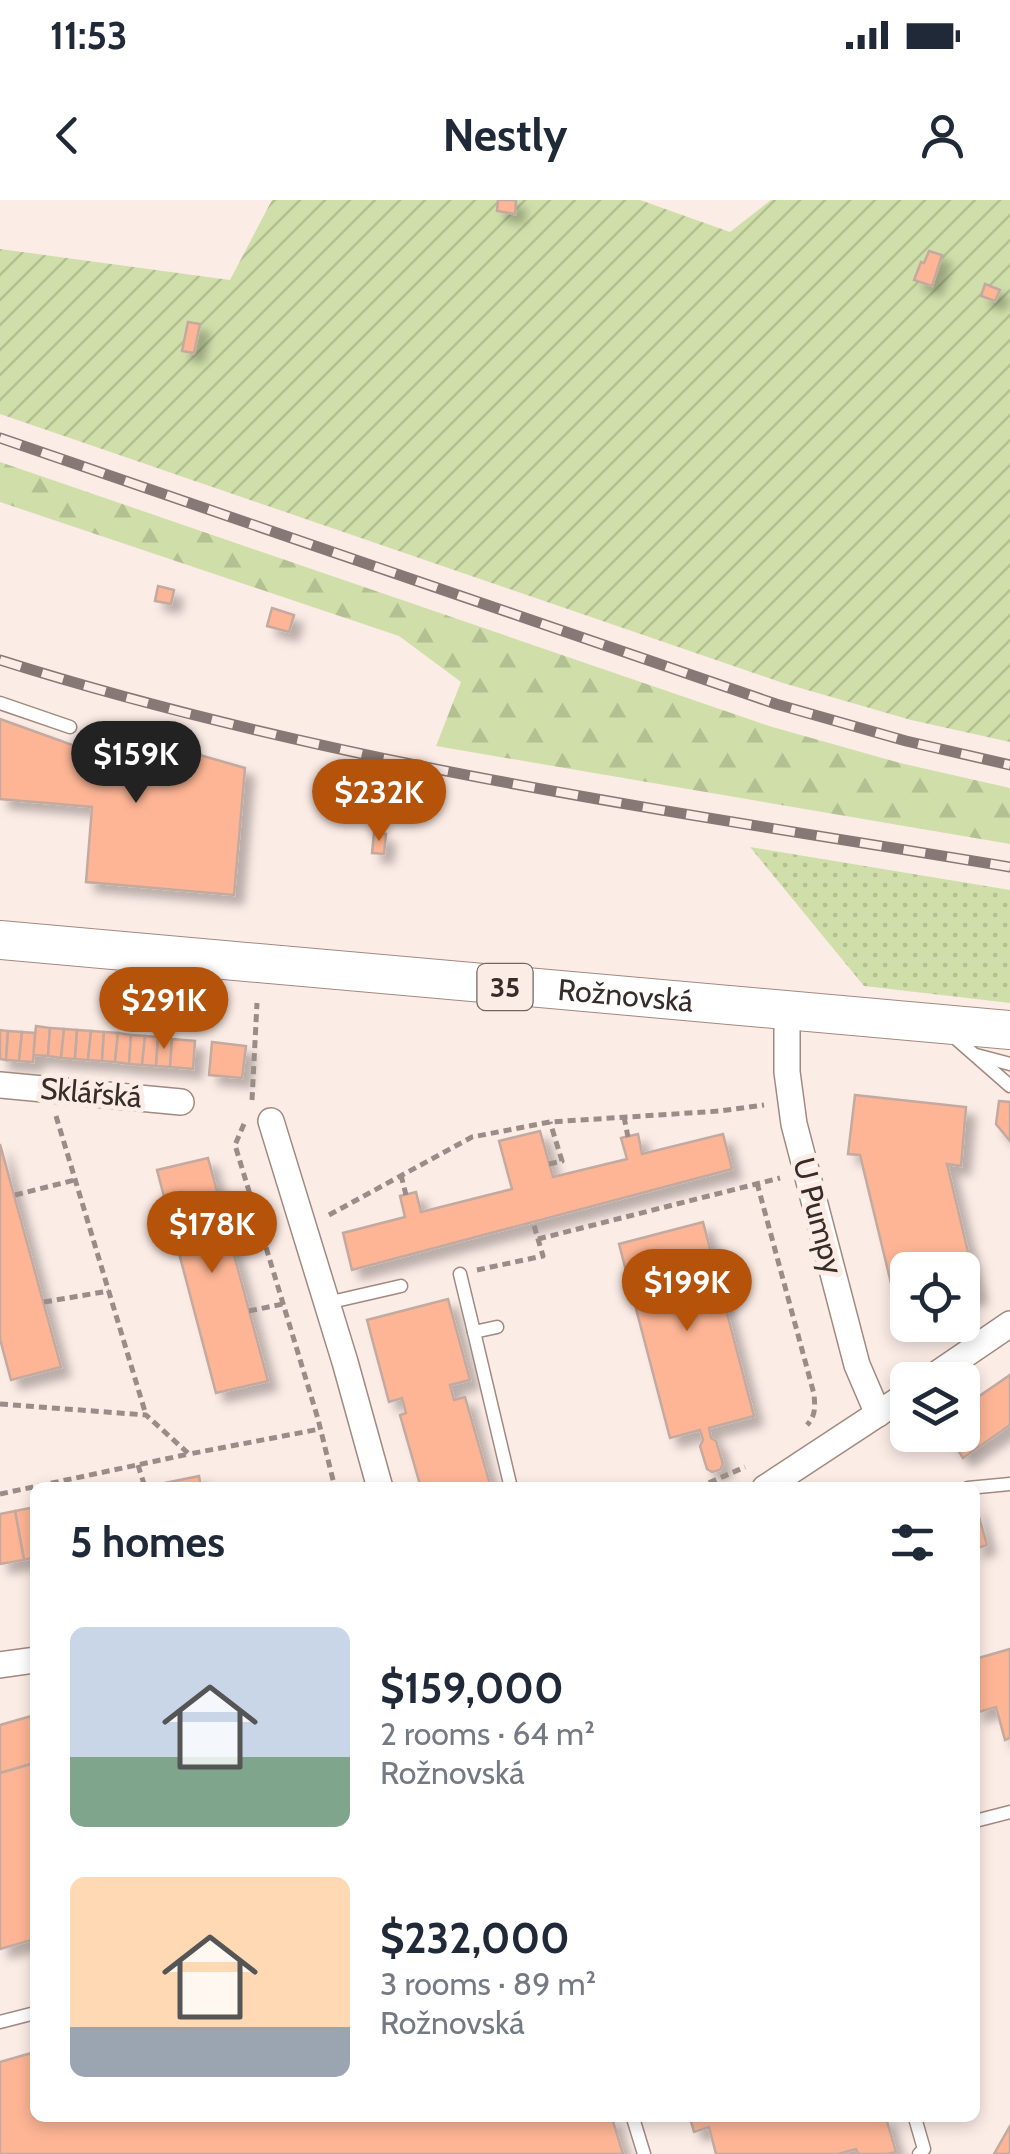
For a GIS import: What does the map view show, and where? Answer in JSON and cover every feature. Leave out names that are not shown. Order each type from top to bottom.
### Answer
[{"type":"main road","name":"Rožnovská","points":[[0,940],[1010,1030]]},
{"type":"street","name":"U Pumpy","points":[[787,1012],[786,1072],[794,1124],[858,1365],[878,1414]]},
{"type":"street","name":"Sklářská","points":[[0,1085],[181,1102]]},
{"type":"street","points":[[256,1116],[304,1229],[378,1482]]},
{"type":"street","points":[[954,1362],[1010,1324]]},
{"type":"street","points":[[773,1482],[890,1406]]},
{"type":"street","points":[[0,1666],[30,1661]]},
{"type":"lane","points":[[0,703],[70,727]]},
{"type":"lane","points":[[940,1024],[1010,1086]]},
{"type":"lane","points":[[974,1054],[1010,1064]]},
{"type":"lane","points":[[460,1274],[510,1482]]},
{"type":"lane","points":[[327,1303],[402,1286]]},
{"type":"lane","points":[[474,1332],[496,1327]]},
{"type":"lane","points":[[980,1487],[1010,1484]]},
{"type":"lane","points":[[980,1820],[1010,1812]]},
{"type":"lane","points":[[0,2022],[30,2014]]},
{"type":"lane","points":[[634,2122],[644,2154]]},
{"type":"lane","points":[[916,2122],[924,2149],[919,2154]]},
{"type":"path","points":[[257,1003],[256,1116],[235,1145],[334,1482]]},
{"type":"path","points":[[48,1089],[146,1415],[189,1454]]},
{"type":"path","points":[[304,1229],[472,1137],[550,1122],[764,1105]]},
{"type":"path","points":[[624,1116],[628,1137]]},
{"type":"path","points":[[549,1164],[562,1161],[550,1122]]},
{"type":"path","points":[[402,1175],[406,1194]]},
{"type":"path","points":[[538,1239],[780,1178]]},
{"type":"path","points":[[15,1194],[76,1180]]},
{"type":"path","points":[[758,1183],[814,1394],[816,1409],[806,1426]]},
{"type":"path","points":[[225,1224],[256,1217]]},
{"type":"path","points":[[460,1274],[543,1256],[533,1222]]},
{"type":"path","points":[[44,1302],[109,1291]]},
{"type":"path","points":[[249,1312],[283,1304]]},
{"type":"path","points":[[0,1404],[146,1415]]},
{"type":"path","points":[[73,1482],[189,1454],[320,1429]]},
{"type":"path","points":[[710,1482],[755,1462]]},
{"type":"path","points":[[138,1466],[143,1482]]},
{"type":"path","points":[[0,1494],[30,1490]]},
{"type":"green space","points":[[272,200],[640,200],[730,232],[771,200],[1010,200],[1010,742],[911,720],[783,683],[0,414],[0,249],[230,280]]},
{"type":"green space","points":[[0,462],[769,726],[900,763],[1010,788],[1010,844],[436,746],[461,682],[399,636],[0,502]]},
{"type":"green space","points":[[750,847],[1010,890],[1010,1003],[864,986]]},
{"type":"building","points":[[498,200],[516,200],[515,214],[497,211]]},
{"type":"building","points":[[929,251],[942,255],[932,286],[914,280]]},
{"type":"building","points":[[985,284],[1000,290],[995,301],[981,296]]},
{"type":"building","points":[[188,322],[200,324],[194,353],[182,351]]},
{"type":"building","points":[[158,586],[174,590],[171,604],[155,601]]},
{"type":"building","points":[[272,608],[294,615],[289,632],[267,626]]},
{"type":"building","points":[[0,719],[86,750],[95,725],[245,768],[234,895],[86,882],[92,807],[0,799]]},
{"type":"building","points":[[374,833],[386,834],[384,854],[372,853]]},
{"type":"building","points":[[36,1026],[50,1028],[48,1056],[33,1055]]},
{"type":"building","points":[[50,1028],[64,1029],[61,1058],[48,1056]]},
{"type":"building","points":[[64,1029],[77,1030],[75,1059],[61,1058]]},
{"type":"building","points":[[0,1030],[8,1031],[6,1060],[0,1059]]},
{"type":"building","points":[[77,1030],[91,1031],[88,1060],[75,1059]]},
{"type":"building","points":[[8,1031],[22,1032],[19,1061],[6,1060]]},
{"type":"building","points":[[91,1031],[104,1032],[102,1061],[88,1060]]},
{"type":"building","points":[[22,1032],[35,1033],[33,1062],[19,1061]]},
{"type":"building","points":[[104,1032],[118,1033],[115,1062],[102,1061]]},
{"type":"building","points":[[118,1033],[131,1035],[129,1064],[115,1062]]},
{"type":"building","points":[[131,1035],[145,1036],[142,1065],[129,1064]]},
{"type":"building","points":[[145,1036],[158,1037],[156,1066],[142,1065]]},
{"type":"building","points":[[158,1037],[172,1039],[170,1067],[156,1066]]},
{"type":"building","points":[[172,1039],[195,1041],[193,1069],[170,1067]]},
{"type":"building","points":[[212,1042],[246,1046],[242,1078],[209,1075]]},
{"type":"building","points":[[855,1095],[966,1107],[961,1166],[947,1164],[968,1252],[890,1252],[890,1279],[860,1155],[848,1154]]},
{"type":"building","points":[[999,1101],[1010,1102],[1010,1141],[996,1124]]},
{"type":"building","points":[[540,1131],[553,1177],[627,1159],[621,1138],[638,1134],[642,1154],[723,1134],[732,1169],[352,1270],[343,1233],[405,1217],[400,1196],[416,1192],[421,1212],[512,1189],[499,1141]]},
{"type":"building","points":[[0,1144],[61,1367],[11,1380],[0,1339]]},
{"type":"building","points":[[208,1158],[268,1381],[216,1393],[157,1170]]},
{"type":"building","points":[[703,1222],[754,1416],[709,1428],[723,1464],[720,1470],[712,1472],[707,1469],[700,1446],[700,1430],[670,1438],[619,1244]]},
{"type":"building","points":[[448,1299],[470,1380],[450,1385],[454,1400],[465,1397],[489,1482],[419,1482],[400,1415],[406,1413],[402,1398],[389,1402],[367,1320]]},
{"type":"building","points":[[1010,1375],[1010,1425],[980,1446],[980,1396]]},
{"type":"building","points":[[199,1476],[200,1482],[170,1482]]},
{"type":"building","points":[[30,1508],[30,1558],[24,1560],[15,1511]]},
{"type":"building","points":[[15,1511],[24,1560],[0,1564],[0,1514]]},
{"type":"building","points":[[980,1520],[987,1545],[980,1547]]},
{"type":"building","points":[[1010,1649],[1010,1738],[1005,1740],[996,1707],[980,1712],[980,1658]]},
{"type":"building","points":[[30,1716],[30,1764],[0,1773],[0,1725]]},
{"type":"building","points":[[30,1764],[30,1940],[0,1949],[0,1773]]},
{"type":"building","points":[[30,2053],[30,2122],[613,2122],[623,2154],[0,2154],[0,2062]]},
{"type":"building","points":[[691,2122],[887,2122],[896,2152],[858,2154],[856,2149],[838,2154],[716,2154],[709,2127],[694,2132]]},
{"type":"building","points":[[1010,2126],[1010,2154],[994,2154]]},
{"type":"railway","points":[[0,438],[776,704],[906,741],[1010,765]]},
{"type":"railway","points":[[0,660],[124,696],[374,756],[501,782],[1010,867]]}]
